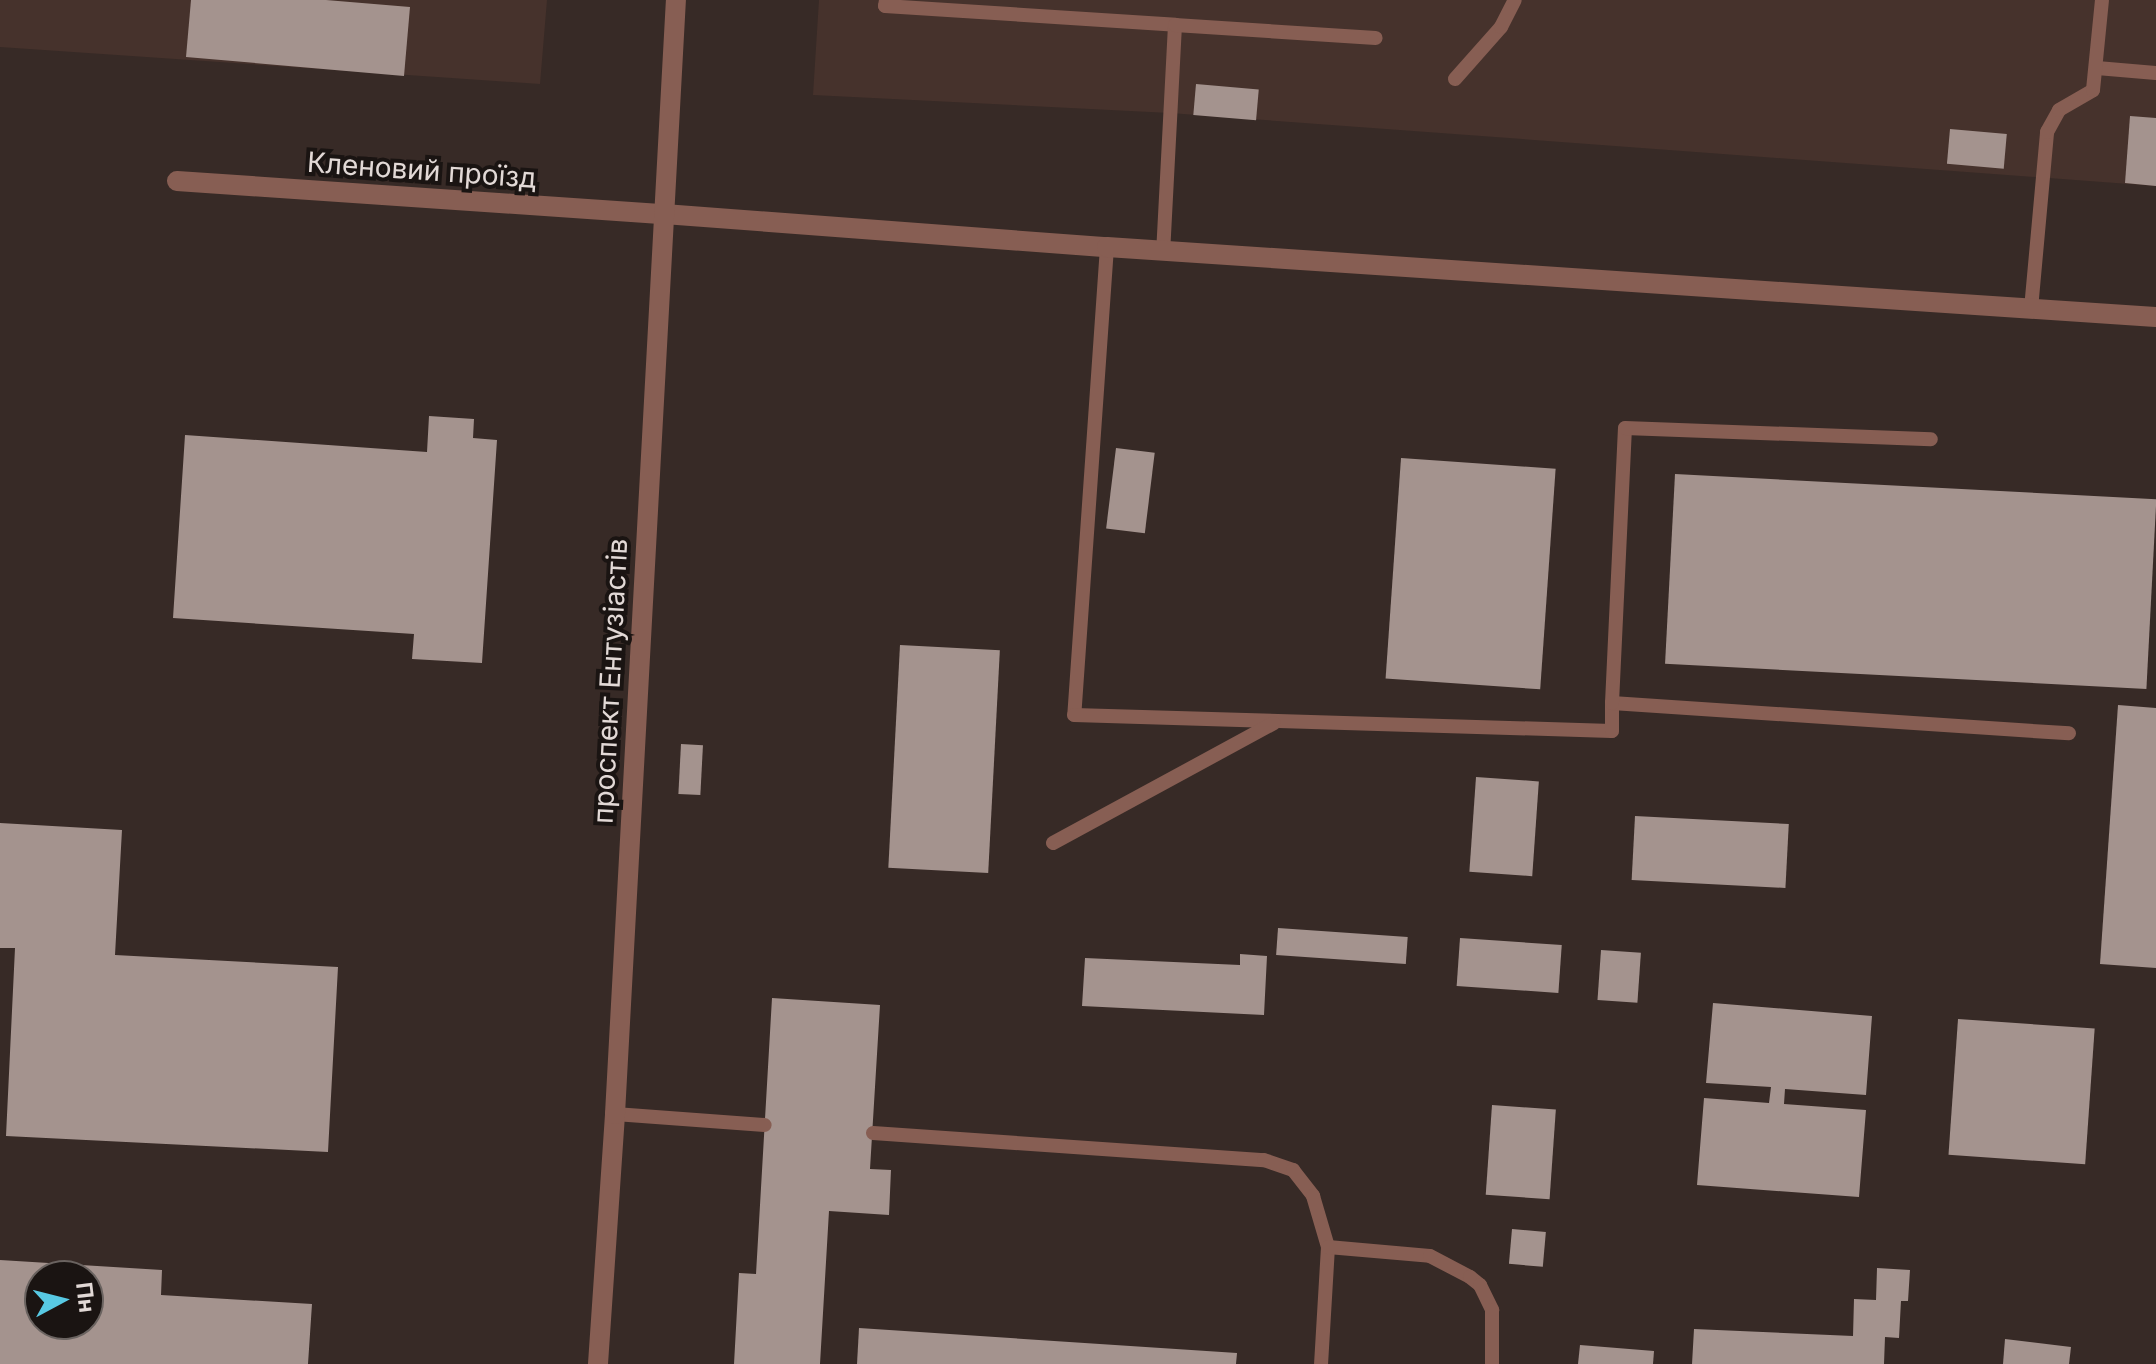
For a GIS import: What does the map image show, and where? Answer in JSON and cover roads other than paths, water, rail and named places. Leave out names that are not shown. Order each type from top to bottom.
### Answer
[{"type":"street","name":"проспект Ентузіастів","points":[[598,1364],[615,1114],[676,0]]},
{"type":"street","name":"Кленовий проїзд","points":[[177,181],[2156,317]]},
{"type":"lane","points":[[886,0],[885,6],[1376,38]]},
{"type":"lane","points":[[1455,79],[1501,27],[1515,0]]},
{"type":"lane","points":[[2031,309],[2047,132],[2059,110],[2093,90],[2102,0]]},
{"type":"lane","points":[[1163,251],[1175,25]]},
{"type":"lane","points":[[2097,68],[2156,73]]},
{"type":"lane","points":[[1107,247],[1074,715],[1612,731],[1625,428],[1931,439]]},
{"type":"lane","points":[[1612,703],[2069,733]]},
{"type":"lane","points":[[1053,843],[1277,721]]},
{"type":"lane","points":[[615,1114],[765,1125]]},
{"type":"lane","points":[[873,1133],[1279,1164],[1293,1170],[1313,1196],[1328,1247],[1321,1364]]},
{"type":"lane","points":[[1328,1247],[1430,1256],[1470,1277],[1480,1285],[1492,1310],[1492,1364]]}]
